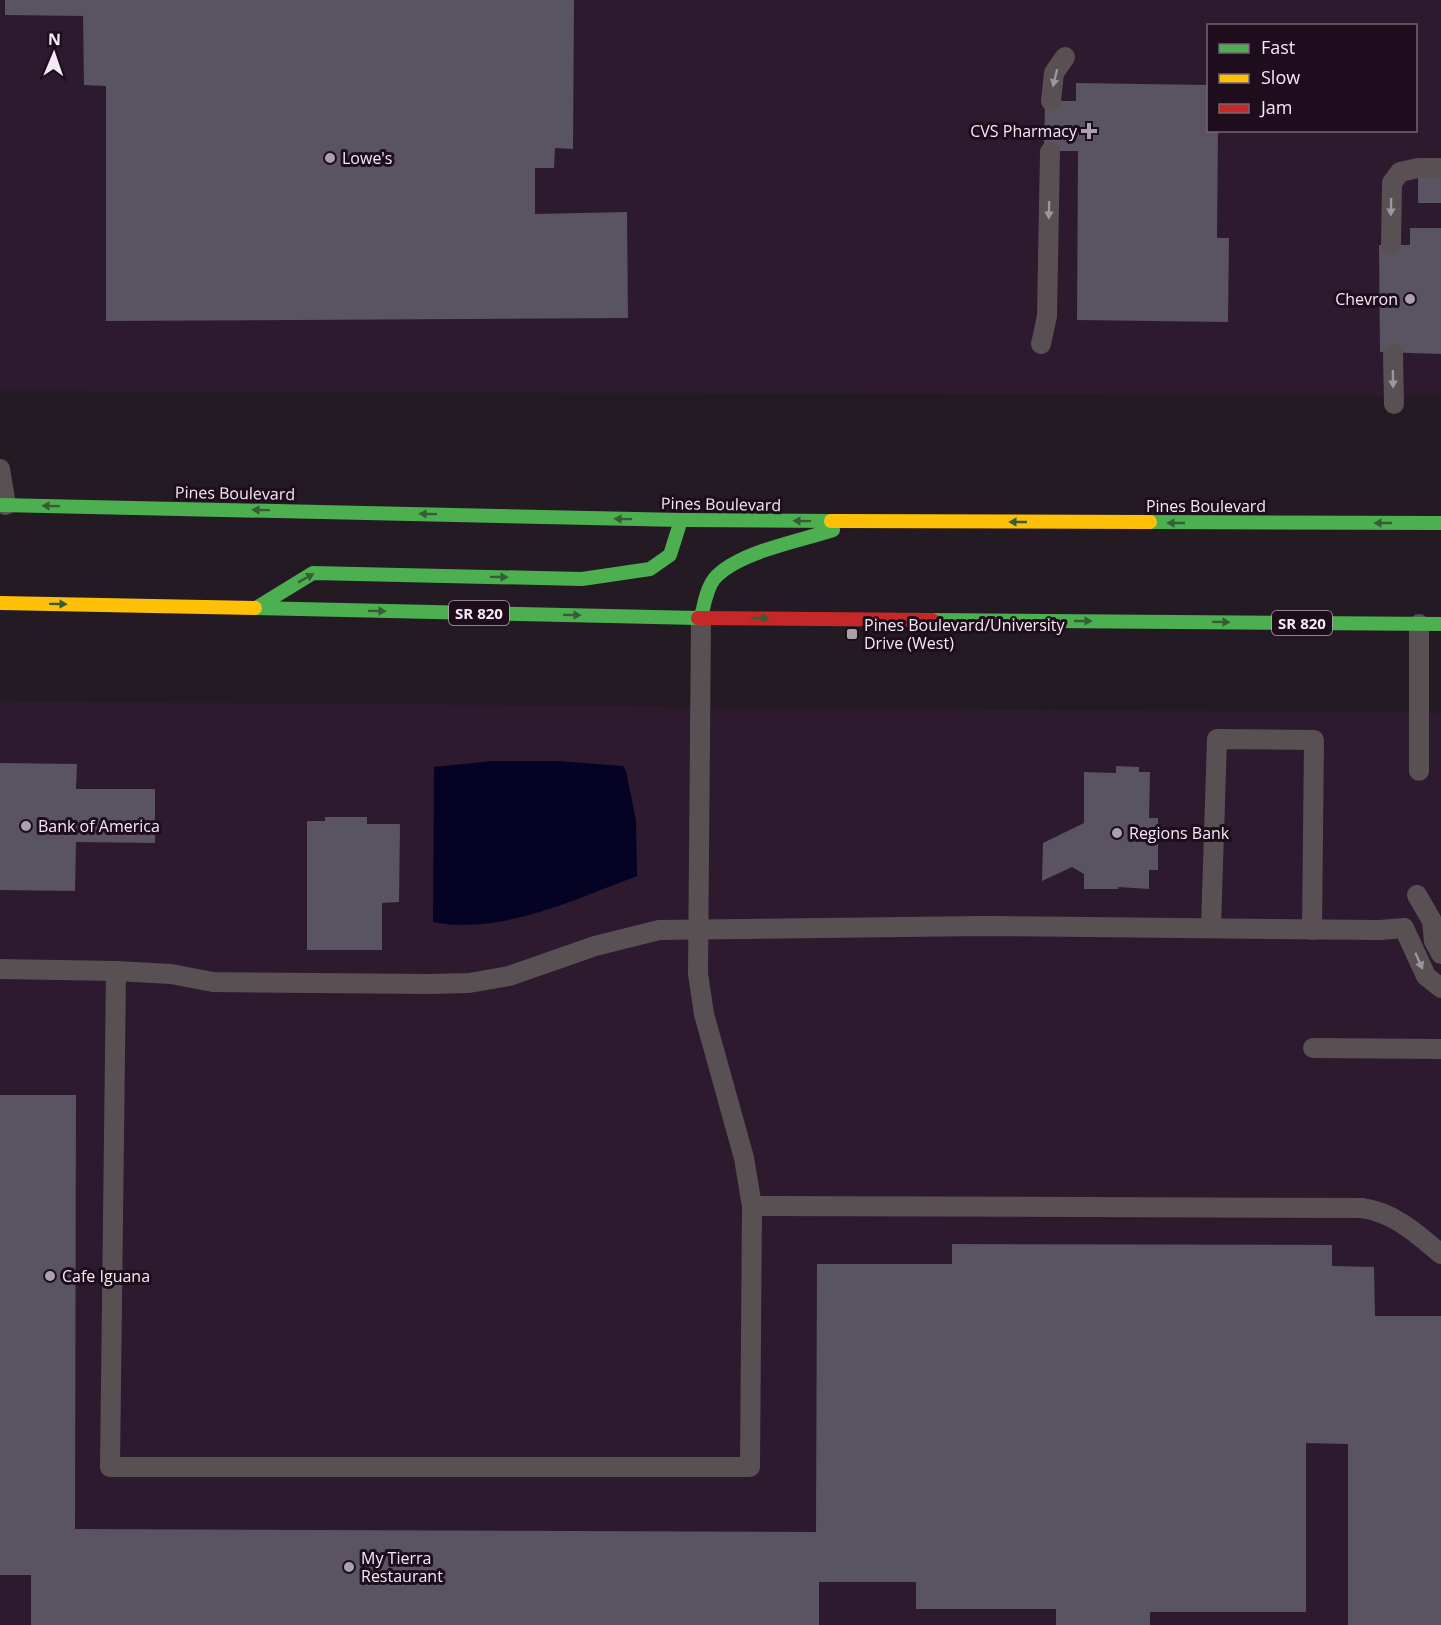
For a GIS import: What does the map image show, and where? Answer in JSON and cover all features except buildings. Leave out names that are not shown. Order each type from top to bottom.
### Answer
[{"type":"highway","name":"Pines Boulevard","points":[[3,505],[681,520],[1441,524]]},
{"type":"highway","points":[[256,608],[313,573],[582,579],[650,569],[670,555],[681,520]]},
{"type":"highway","points":[[702,618],[705,596],[723,571],[758,555],[858,522]]},
{"type":"highway","name":"SR 820","points":[[0,603],[702,618],[1441,624]]},
{"type":"lane","points":[[1051,101],[1054,73],[1065,57]]},
{"type":"lane","points":[[1041,344],[1047,316],[1050,152]]},
{"type":"lane","points":[[1391,244],[1392,183],[1400,172],[1418,168],[1441,168]]},
{"type":"lane","points":[[1393,354],[1394,404]]},
{"type":"lane","points":[[0,469],[3,505]]},
{"type":"lane","points":[[116,971],[110,1467],[750,1467],[752,1206],[744,1158],[704,1014],[698,974],[702,618]]},
{"type":"lane","points":[[1419,624],[1419,771]]},
{"type":"lane","points":[[1211,927],[1217,739],[1314,740],[1312,930]]},
{"type":"lane","points":[[1418,896],[1432,921],[1434,941],[1441,954]]},
{"type":"lane","points":[[0,969],[171,974],[213,982],[469,982],[508,976],[626,937],[659,930],[1404,928],[1426,976],[1441,988]]},
{"type":"lane","points":[[1313,1048],[1441,1049]]},
{"type":"lane","points":[[752,1206],[1362,1208],[1382,1211],[1402,1222],[1441,1254]]},
{"type":"shaded area","points":[[0,0],[1441,0],[1441,396],[0,391]]},
{"type":"shaded area","points":[[0,701],[1441,713],[1441,1625],[0,1625]]},
{"type":"water","points":[[493,761],[558,761],[623,766],[636,820],[637,876],[563,905],[511,919],[485,924],[459,925],[433,922],[434,767]]},
{"type":"traffic: fast","points":[[0,505],[681,520],[831,521]]},
{"type":"traffic: fast","points":[[256,608],[313,573],[582,579],[650,569],[670,555],[681,520]]},
{"type":"traffic: fast","points":[[1150,522],[1441,523]]},
{"type":"traffic: fast","points":[[701,618],[709,588],[714,579],[724,570],[753,555],[833,530]]},
{"type":"traffic: fast","points":[[255,608],[698,618]]},
{"type":"traffic: fast","points":[[932,620],[1441,624]]},
{"type":"traffic: slow","points":[[831,521],[1150,522]]},
{"type":"traffic: slow","points":[[0,603],[255,608]]},
{"type":"traffic: jam","points":[[698,618],[932,620]]},
{"type":"place","name":"CVS Pharmacy","points":[[1089,131]]},
{"type":"place","name":"Lowe's","points":[[330,158]]},
{"type":"place","name":"Chevron","points":[[1410,299]]},
{"type":"place","name":"Pines Boulevard/University Drive (West)","points":[[852,634]]},
{"type":"place","name":"Bank of America","points":[[26,826]]},
{"type":"place","name":"Regions Bank","points":[[1117,833]]},
{"type":"place","name":"Cafe Iguana","points":[[50,1276]]},
{"type":"place","name":"My Tierra Restaurant","points":[[349,1567]]}]
